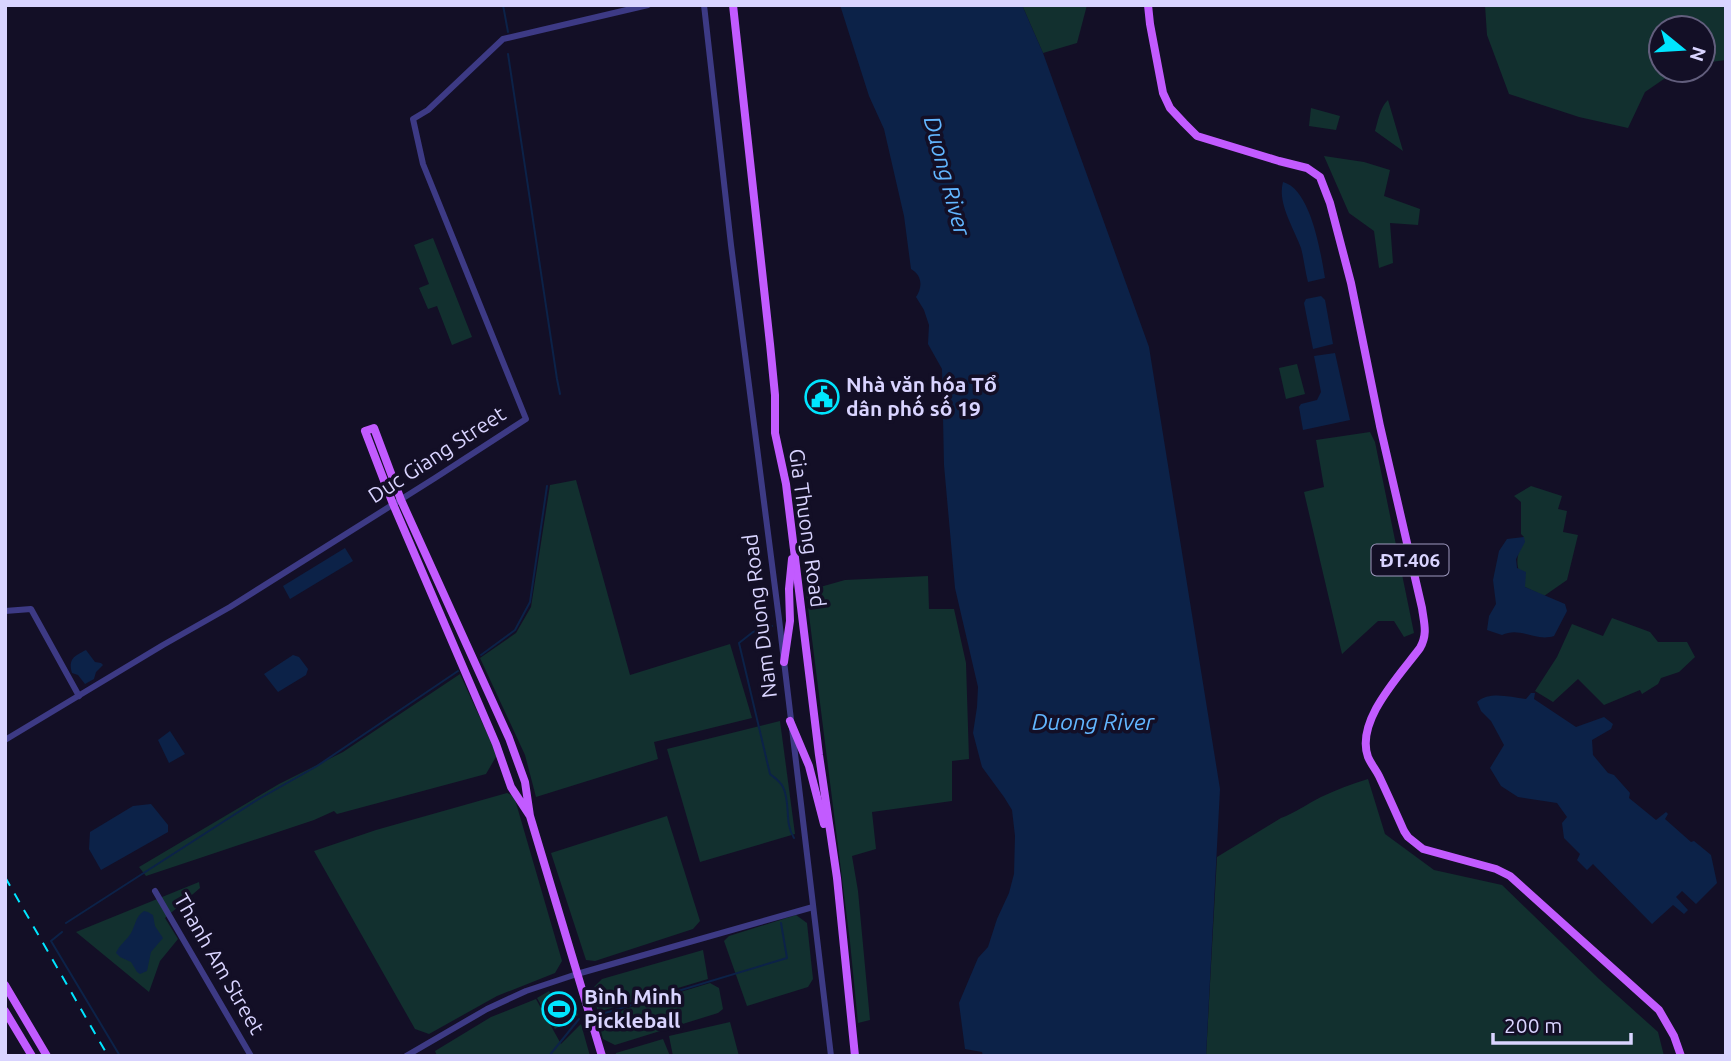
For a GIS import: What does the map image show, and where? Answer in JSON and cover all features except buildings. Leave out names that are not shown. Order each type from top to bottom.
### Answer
[{"type":"main road","name":"Gia Thuong Road","points":[[733,5],[770,344],[775,395],[775,433],[785,480],[793,542],[834,862],[855,1056]]},
{"type":"main road","name":"ĐT.406","points":[[1148,5],[1163,93],[1170,108],[1197,136],[1307,168],[1320,177],[1330,203],[1352,283],[1380,426],[1426,632],[1420,648],[1376,709],[1368,726],[1366,739],[1368,758],[1404,831],[1423,849],[1496,869],[1510,876],[1658,1010],[1674,1036],[1681,1056]]},
{"type":"main road","points":[[530,816],[511,787],[397,502],[374,428],[365,431],[397,502],[509,738],[525,782],[530,816],[602,1056]]},
{"type":"main road","points":[[784,662],[790,621],[793,542]]},
{"type":"main road","points":[[790,721],[811,772],[834,862]]},
{"type":"main road","points":[[5,985],[47,1056]]},
{"type":"main road","points":[[5,1011],[32,1056]]},
{"type":"street","name":"Duc Giang Street","points":[[5,740],[230,607],[526,419],[423,164],[413,119],[428,110],[503,39],[648,5]]},
{"type":"street","name":"Nam Duong Road","points":[[704,5],[831,1056]]},
{"type":"street","points":[[5,611],[31,609],[79,696]]},
{"type":"street","name":"Thanh Am Street","points":[[155,891],[251,1056]]},
{"type":"street","points":[[406,1056],[487,1009],[526,991],[813,907]]},
{"type":"green space","points":[[1022,5],[1087,5],[1077,43],[1043,53]]},
{"type":"green space","points":[[1485,5],[1726,5],[1726,60],[1717,61],[1717,14],[1647,14],[1647,84],[1657,84],[1645,92],[1628,128],[1579,117],[1509,94],[1487,35]]},
{"type":"green space","points":[[1388,100],[1403,151],[1375,131],[1381,110]]},
{"type":"green space","points":[[1311,108],[1340,116],[1336,130],[1309,126]]},
{"type":"green space","points":[[1324,156],[1364,162],[1390,170],[1384,196],[1420,209],[1418,225],[1390,223],[1393,263],[1379,268],[1374,231],[1349,213]]},
{"type":"green space","points":[[433,238],[472,337],[452,345],[437,306],[428,309],[419,288],[429,284],[414,245]]},
{"type":"green space","points":[[1297,364],[1305,394],[1286,399],[1279,368]]},
{"type":"green space","points":[[1370,432],[1375,442],[1414,633],[1404,637],[1394,621],[1378,621],[1342,654],[1304,492],[1324,487],[1316,440]]},
{"type":"green space","points":[[576,480],[630,675],[730,644],[752,718],[654,742],[658,759],[536,797],[525,755],[480,658],[516,633],[531,607],[550,485]]},
{"type":"green space","points":[[1531,486],[1562,496],[1558,509],[1567,511],[1563,532],[1578,535],[1567,580],[1544,596],[1525,587],[1518,567],[1524,537],[1521,534],[1521,502],[1514,496]]},
{"type":"green space","points":[[928,576],[929,609],[954,609],[966,663],[969,759],[952,761],[952,801],[872,812],[876,849],[852,856],[858,891],[870,1020],[858,1023],[806,591],[845,580]]},
{"type":"green space","points":[[1612,618],[1650,632],[1658,642],[1687,642],[1695,657],[1679,672],[1661,678],[1658,684],[1642,694],[1640,690],[1604,705],[1578,679],[1553,702],[1535,691],[1557,657],[1572,624],[1603,636]]},
{"type":"green space","points":[[460,674],[497,755],[486,774],[337,814],[334,811],[146,876],[139,867],[279,784],[343,752]]},
{"type":"green space","points":[[780,721],[795,834],[700,862],[667,749]]},
{"type":"green space","points":[[1368,779],[1385,834],[1434,870],[1502,885],[1658,1032],[1664,1056],[1206,1056],[1217,857],[1321,797]]},
{"type":"green space","points":[[507,793],[514,796],[562,961],[555,973],[497,996],[429,1034],[415,1029],[314,851],[376,830]]},
{"type":"green space","points":[[667,816],[700,921],[693,929],[595,961],[586,960],[551,853]]},
{"type":"green space","points":[[199,882],[200,888],[165,918],[178,939],[160,961],[149,992],[76,932]]},
{"type":"green space","points":[[796,915],[807,923],[813,979],[808,987],[747,1006],[724,941],[729,936]]},
{"type":"green space","points":[[703,950],[708,979],[598,1012],[592,989],[602,979]]},
{"type":"green space","points":[[710,983],[719,988],[723,1009],[718,1013],[615,1045],[603,1039],[599,1023],[625,1009]]},
{"type":"green space","name":"Bình Minh Pickleball","points":[[549,991],[556,1003],[567,996],[578,1015],[555,1029],[537,998]]},
{"type":"green space","points":[[536,999],[561,1044],[581,1024],[590,1056],[437,1056],[435,1051],[491,1017]]},
{"type":"green space","points":[[730,1022],[739,1056],[673,1056],[669,1036]]},
{"type":"green space","points":[[663,1039],[670,1056],[615,1056],[616,1053]]},
{"type":"water","name":"Duong River","points":[[840,5],[1022,5],[1043,53],[1149,347],[1220,789],[1206,1056],[983,1056],[982,1052],[965,1049],[959,1003],[978,958],[988,947],[1009,893],[1014,874],[1015,836],[1012,810],[982,767],[973,733],[978,687],[955,588],[944,465],[942,369],[928,344],[929,325],[916,297],[920,282],[911,269],[904,216],[884,129],[869,96]]},
{"type":"water","points":[[1283,182],[1293,187],[1308,209],[1325,278],[1308,282],[1301,248],[1284,207]]},
{"type":"water","points":[[1321,296],[1325,300],[1333,344],[1313,349],[1304,303],[1306,299]]},
{"type":"water","points":[[1335,353],[1350,420],[1303,430],[1299,407],[1317,400],[1321,392],[1314,356]]},
{"type":"water","points":[[1524,537],[1525,542],[1516,559],[1517,568],[1526,572],[1525,587],[1565,604],[1567,611],[1554,636],[1540,637],[1515,632],[1502,635],[1487,630],[1489,616],[1496,604],[1493,580],[1499,551],[1507,539]]},
{"type":"water","points":[[345,548],[353,561],[290,599],[283,586]]},
{"type":"water","points":[[86,650],[95,662],[103,665],[96,672],[94,679],[85,684],[78,675],[72,673],[71,664],[75,656]]},
{"type":"water","points":[[293,655],[299,657],[308,669],[306,675],[278,692],[264,674]]},
{"type":"water","points":[[1531,693],[1535,693],[1534,699],[1576,727],[1604,717],[1613,724],[1611,729],[1592,740],[1593,755],[1630,793],[1629,798],[1656,820],[1666,812],[1668,814],[1665,819],[1711,855],[1717,883],[1696,904],[1682,891],[1676,897],[1688,910],[1684,914],[1673,905],[1652,924],[1593,864],[1587,870],[1577,860],[1580,854],[1564,838],[1562,823],[1567,817],[1557,803],[1518,797],[1501,786],[1490,768],[1504,745],[1477,702],[1494,696],[1526,699]]},
{"type":"water","points":[[170,731],[185,754],[169,763],[158,740]]},
{"type":"water","points":[[151,804],[168,825],[168,832],[101,870],[89,849],[90,832],[133,806]]},
{"type":"water","points":[[144,911],[153,915],[155,926],[163,938],[151,952],[147,971],[140,974],[131,962],[116,953]]},
{"type":"waterway","points":[[503,5],[508,32]]},
{"type":"waterway","points":[[508,54],[560,394]]},
{"type":"waterway","points":[[481,655],[515,630],[530,602],[547,486]]},
{"type":"waterway","points":[[772,626],[753,632],[739,643],[770,774],[783,787],[789,826],[794,838]]},
{"type":"waterway","points":[[66,923],[257,800],[317,766],[458,671]]},
{"type":"waterway","points":[[595,1016],[787,958],[781,923]]},
{"type":"waterway","points":[[62,932],[51,941],[120,1056]]},
{"type":"waterway","points":[[549,1056],[579,1019]]},
{"type":"railway","points":[[5,877],[108,1056]]},
{"type":"place","name":"Nhà văn hóa Tổ dân phố số 19","points":[[822,397]]},
{"type":"place","name":"Bình Minh Pickleball","points":[[559,1009]]}]
